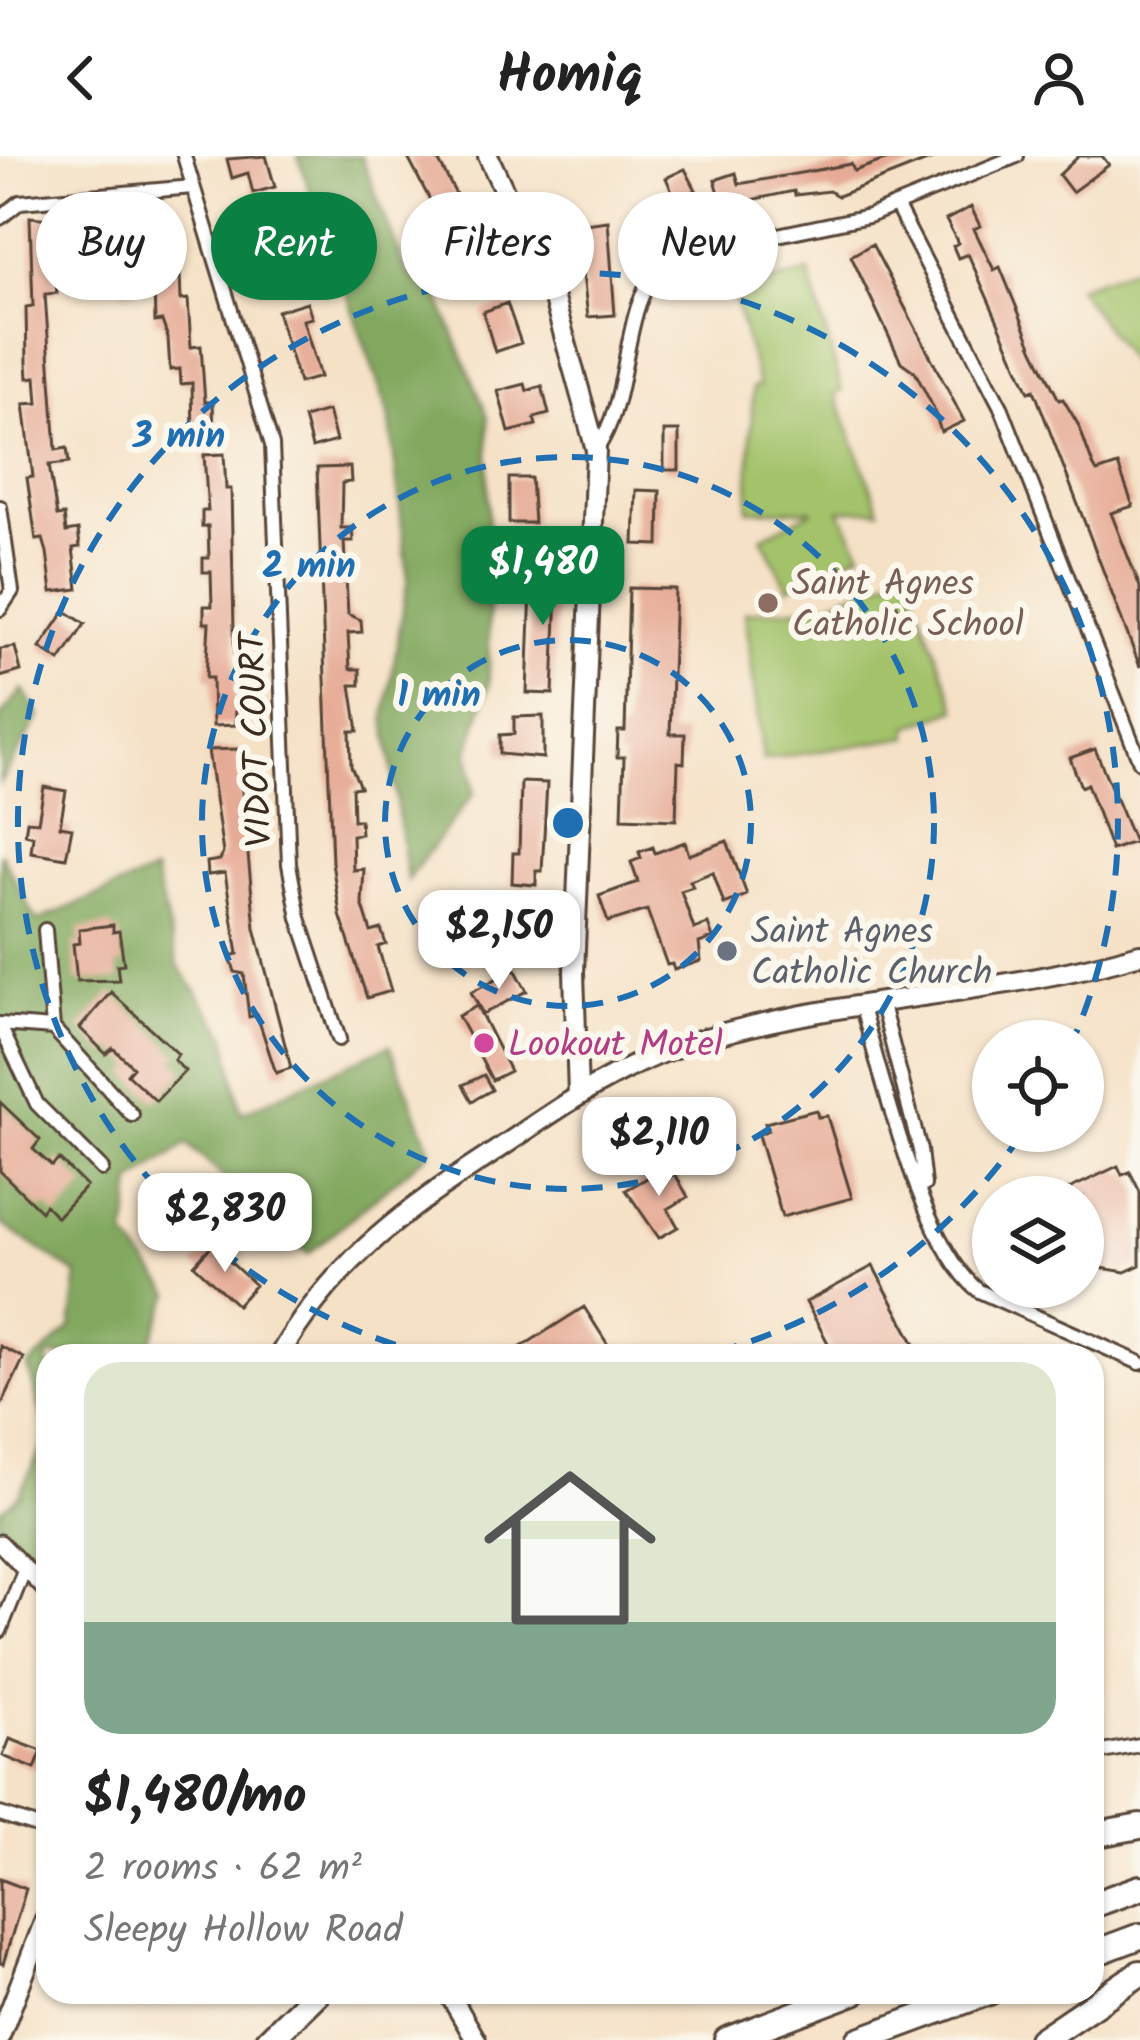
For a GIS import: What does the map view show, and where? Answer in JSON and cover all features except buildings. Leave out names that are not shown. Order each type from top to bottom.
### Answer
[{"type":"highway","points":[[1104,1833],[1140,1826]]},
{"type":"highway","points":[[1104,1901],[1140,1888]]},
{"type":"highway","points":[[1104,1950],[1140,1936]]},
{"type":"highway","points":[[1104,1997],[1140,1973]]},
{"type":"highway","points":[[269,2040],[306,2004]]},
{"type":"highway","points":[[727,2040],[822,2004]]},
{"type":"highway","points":[[859,2040],[956,2004]]},
{"type":"highway","points":[[1041,2040],[1094,2004]]},
{"type":"main road","points":[[488,156],[553,296],[596,449],[574,972],[578,1095]]},
{"type":"main road","points":[[286,1344],[312,1303],[362,1245],[578,1095],[686,1044],[1072,973],[1140,954]]},
{"type":"main road","points":[[0,2036],[36,1943]]},
{"type":"main road","points":[[455,2004],[476,2040]]},
{"type":"street","name":"VIDOT COURT","points":[[184,156],[272,445],[289,864],[299,918],[339,1039]]},
{"type":"street","points":[[596,449],[614,416],[644,292],[667,258],[703,247],[837,225],[898,207],[1017,156]]},
{"type":"street","points":[[0,218],[20,202],[193,187]]},
{"type":"street","points":[[898,207],[1002,409],[1140,762]]},
{"type":"street","points":[[0,507],[12,591],[0,609]]},
{"type":"street","points":[[45,930],[53,1028],[132,1115]]},
{"type":"street","points":[[872,1007],[920,1150],[926,1198],[947,1257],[979,1291],[1098,1344]]},
{"type":"street","points":[[53,1028],[0,1025],[37,1104],[103,1169]]},
{"type":"street","points":[[1104,1347],[1140,1363]]},
{"type":"street","points":[[0,1543],[36,1582]]},
{"type":"street","points":[[0,1631],[24,1571]]},
{"type":"street","points":[[1104,1752],[1140,1745]]},
{"type":"street","points":[[0,1814],[36,1826]]},
{"type":"green space","points":[[298,156],[361,156],[375,192],[311,192]]},
{"type":"green space","points":[[377,197],[401,258],[401,300],[440,300],[488,417],[489,686],[469,750],[474,793],[407,880],[385,718],[408,578],[389,414],[349,300],[377,300]]},
{"type":"green space","points":[[1140,265],[1140,376],[1077,287]]},
{"type":"green space","points":[[809,272],[842,391],[835,394],[880,510],[840,510],[861,552],[788,588],[762,537],[814,510],[748,510],[753,387],[759,386],[735,300],[778,300],[778,281]]},
{"type":"green space","points":[[906,571],[957,709],[908,727],[909,737],[763,760],[745,612],[818,607]]},
{"type":"green space","points":[[23,689],[40,716],[0,783],[0,717]]},
{"type":"green space","points":[[0,852],[37,921],[154,872],[178,965],[226,1034],[241,1113],[390,1045],[431,1151],[308,1254],[187,1144],[133,1182],[126,1237],[171,1294],[150,1344],[53,1344],[71,1328],[78,1275],[0,1223]]},
{"type":"green space","points":[[36,1360],[36,1395],[28,1367]]},
{"type":"green space","points":[[36,1461],[36,1545],[24,1571],[0,1543],[0,1511],[18,1496]]},
{"type":"place","name":"Saint Agnes Catholic School","points":[[768,603]]},
{"type":"place","name":"Saint Agnes Catholic Church","points":[[727,951]]},
{"type":"place","name":"Lookout Motel","points":[[484,1043]]}]
